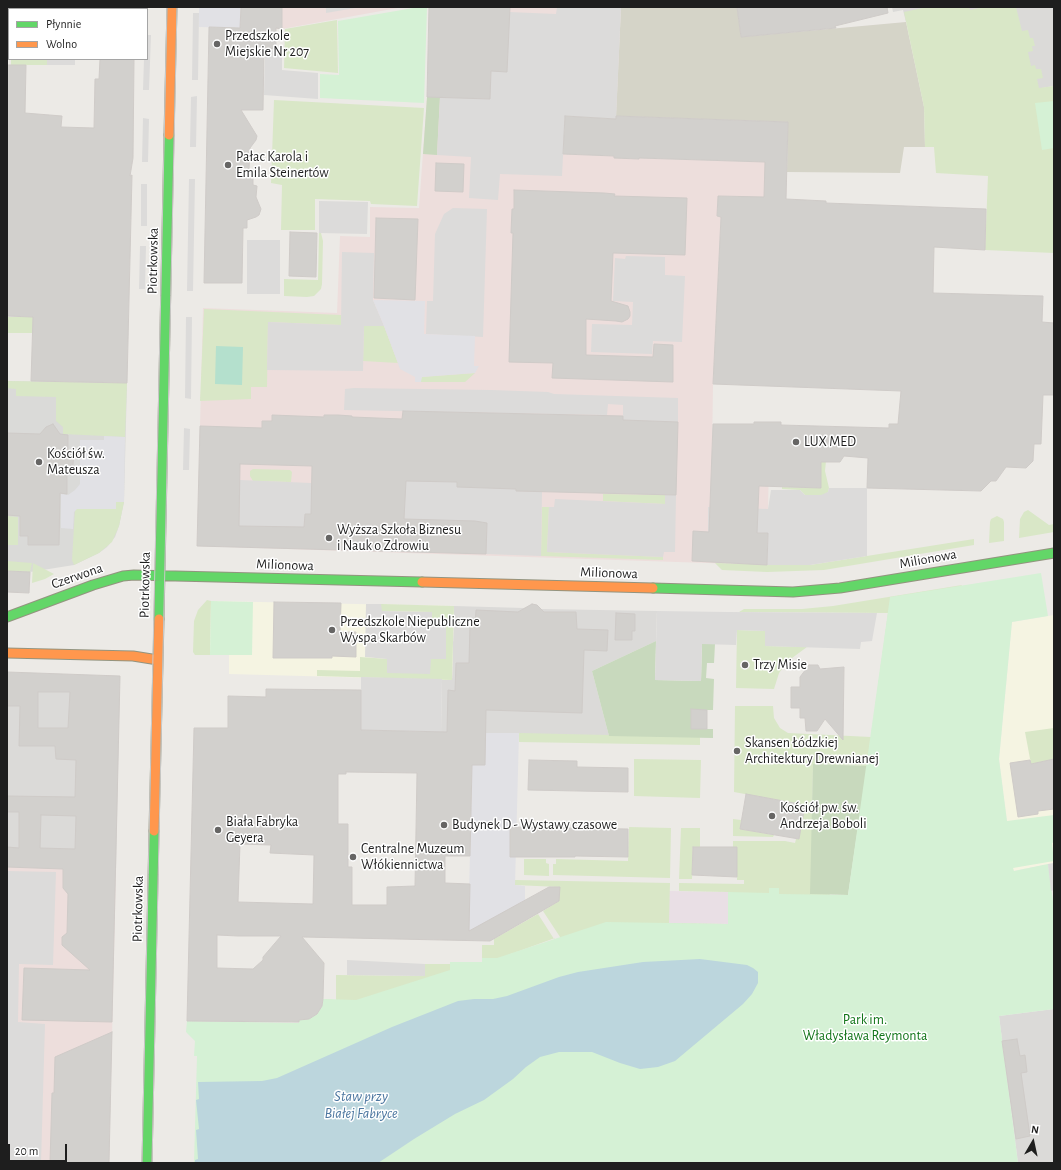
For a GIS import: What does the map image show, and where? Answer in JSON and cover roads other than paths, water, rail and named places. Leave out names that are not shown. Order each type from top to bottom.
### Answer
[{"type":"street","name":"Piotrkowska","points":[[147,1163],[172,7]]},
{"type":"street","name":"Milionowa","points":[[160,575],[793,592],[840,588],[1054,553]]},
{"type":"street","name":"Czerwona","points":[[7,617],[111,579],[134,575],[160,575]]},
{"type":"street","points":[[7,653],[133,656],[158,660]]},
{"type":"water","name":"Staw przy Białej Fabryce","points":[[700,959],[747,965],[758,972],[758,983],[752,994],[743,1004],[675,1061],[658,1067],[640,1069],[592,1052],[559,1052],[540,1057],[484,1100],[455,1114],[378,1163],[195,1163],[195,1160],[198,1159],[196,1130],[199,1129],[196,1100],[199,1099],[198,1082],[262,1081],[277,1078],[392,1027],[458,1001],[493,999],[507,996],[559,977],[578,972],[643,962]]},
{"type":"tram line","points":[[142,1163],[167,7]]},
{"type":"tram line","points":[[152,1163],[177,7]]},
{"type":"place","name":"Przedszkole Miejskie Nr 207","points":[[217,44]]},
{"type":"place","name":"Pałac Karola i Emila Steinertów","points":[[228,165]]},
{"type":"place","name":"LUX MED","points":[[796,442]]},
{"type":"place","name":"Kościół św. Mateusza","points":[[39,462]]},
{"type":"place","name":"Wyższa Szkoła Biznesu i Nauk o Zdrowiu","points":[[329,538]]},
{"type":"place","name":"Przedszkole Niepubliczne Wyspa Skarbów","points":[[332,630]]},
{"type":"place","name":"Trzy Misie","points":[[745,665]]},
{"type":"place","name":"Skansen Łódzkiej Architektury Drewnianej","points":[[737,751]]},
{"type":"place","name":"Kościół pw. św. Andrzeja Boboli","points":[[772,816]]},
{"type":"place","name":"Budynek D - Wystawy czasowe","points":[[444,825]]},
{"type":"place","name":"Biała Fabryka Geyera","points":[[218,830]]},
{"type":"place","name":"Centralne Muzeum Włókiennictwa","points":[[353,857]]},
{"type":"park label","name":"Park im. Władysława Reymonta","points":[[865,1028]]}]
